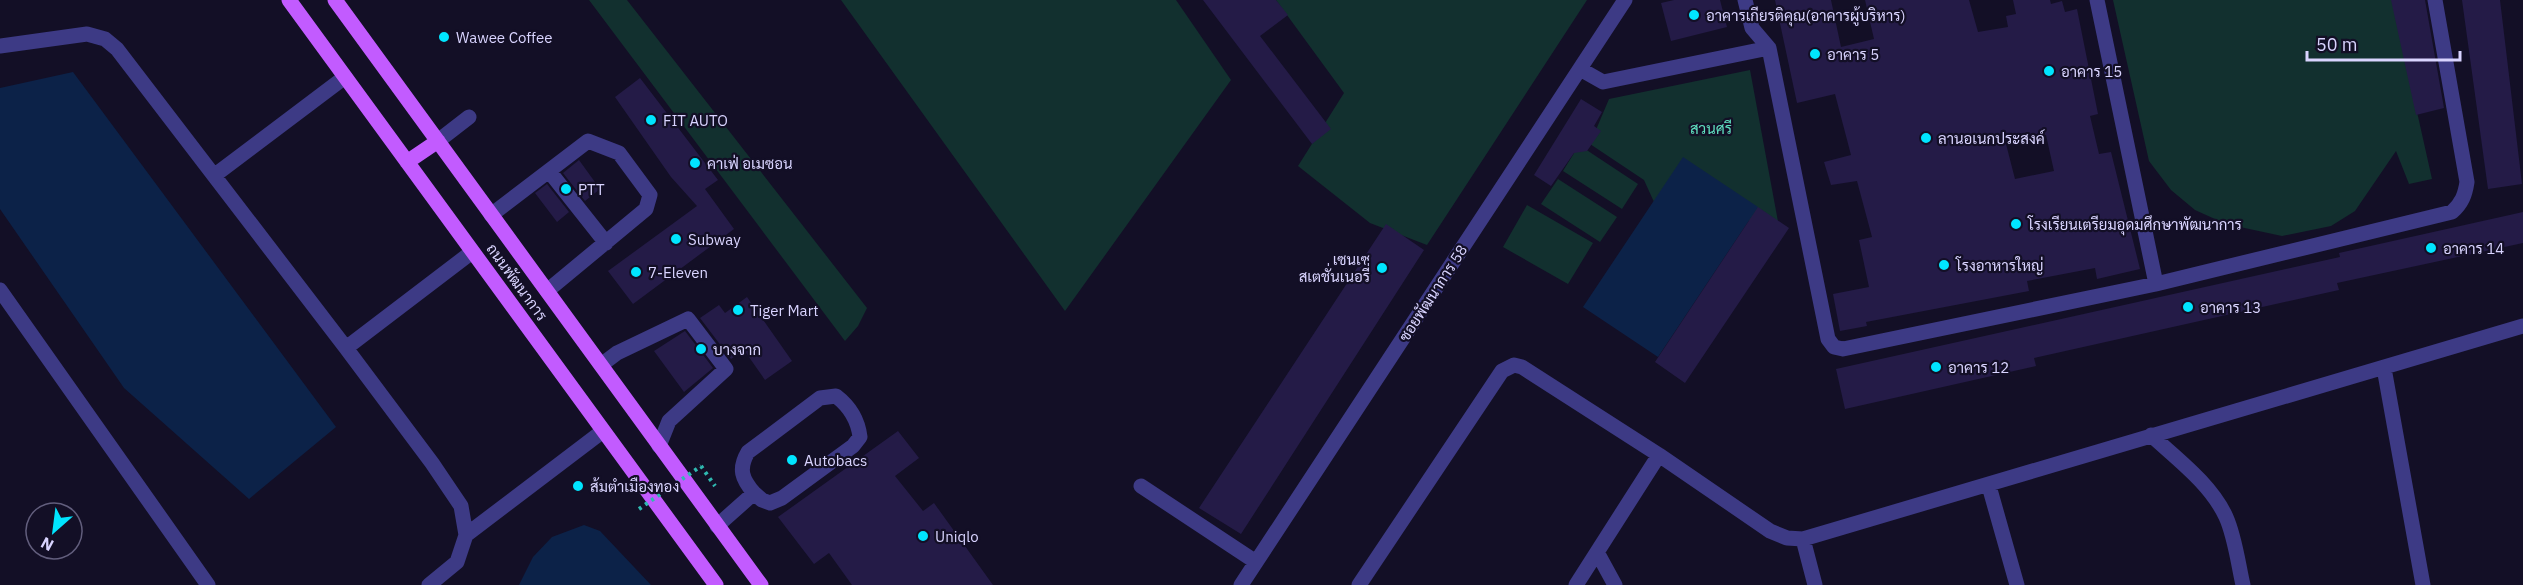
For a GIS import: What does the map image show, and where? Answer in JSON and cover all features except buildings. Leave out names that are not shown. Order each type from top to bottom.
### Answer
[{"type":"main road","name":"ถนนพัฒนาการ","points":[[289,0],[716,585]]},
{"type":"main road","name":"ถนนพัฒนาการ","points":[[335,0],[761,585]]},
{"type":"main road","points":[[407,162],[438,141]]},
{"type":"street","name":"ซอยพัฒนาการ 58","points":[[1241,585],[1625,0]]},
{"type":"street","points":[[1744,0],[1752,28],[1769,48],[1828,339],[1834,347],[1852,349],[2156,284],[2452,212],[2465,195],[2467,182],[2435,0]]},
{"type":"street","points":[[2097,0],[2156,284]]},
{"type":"street","points":[[0,46],[87,34],[105,39],[117,49],[346,348],[432,463],[461,506],[466,535],[457,562],[433,584]]},
{"type":"street","points":[[1581,69],[1604,82],[1769,48]]},
{"type":"street","points":[[214,175],[345,77]]},
{"type":"street","points":[[438,141],[469,117]]},
{"type":"street","points":[[491,215],[588,141],[619,153],[650,195],[646,209],[547,291]]},
{"type":"street","points":[[549,171],[606,243]]},
{"type":"street","points":[[346,348],[472,252]]},
{"type":"street","points":[[0,290],[208,585]]},
{"type":"street","points":[[601,365],[617,352],[688,319],[726,369],[669,421],[659,446]]},
{"type":"street","points":[[1359,585],[1502,371],[1514,364],[1659,455],[1770,531],[1787,538],[1803,539],[1989,486],[2151,435],[2523,326]]},
{"type":"street","points":[[2384,368],[2423,585]]},
{"type":"street","points":[[836,396],[844,402],[858,424],[860,436],[853,446],[782,498],[770,503],[754,493],[744,481],[742,474],[742,464],[748,453],[820,398],[836,396]]},
{"type":"street","points":[[466,535],[603,431]]},
{"type":"street","points":[[2151,435],[2196,476],[2227,518],[2243,585]]},
{"type":"street","points":[[1576,585],[1659,455]]},
{"type":"street","points":[[1141,486],[1256,562]]},
{"type":"street","points":[[1989,486],[2017,585]]},
{"type":"street","points":[[717,525],[754,493]]},
{"type":"street","points":[[1803,539],[1815,585]]},
{"type":"street","points":[[1597,552],[1616,585]]},
{"type":"path","points":[[639,509],[701,466],[716,486]]},
{"type":"green space","points":[[589,0],[627,0],[867,308],[858,326],[845,341]]},
{"type":"green space","points":[[841,0],[1176,0],[1231,80],[1065,311]]},
{"type":"green space","points":[[1276,0],[1587,0],[1427,245],[1370,223],[1298,166],[1344,93]]},
{"type":"green space","points":[[2113,0],[2392,0],[2432,179],[2409,184],[2396,151],[2355,211],[2331,226],[2282,236],[2226,224],[2195,210],[2171,190],[2149,161]]},
{"type":"green space","name":"สวนศรี","points":[[1750,70],[1779,227],[1654,202],[1644,180],[1590,144],[1609,99]]},
{"type":"green space","points":[[1579,145],[1638,184],[1622,209],[1563,171]]},
{"type":"green space","points":[[1558,179],[1617,217],[1600,242],[1541,204]]},
{"type":"green space","points":[[1527,205],[1593,243],[1568,284],[1503,247]]},
{"type":"water","points":[[73,72],[336,427],[249,499],[124,388],[0,209],[0,88]]},
{"type":"water","points":[[1683,157],[1758,207],[1658,357],[1583,307]]},
{"type":"water","points":[[584,525],[600,531],[651,585],[519,585],[533,557],[552,537]]},
{"type":"place","name":"อาคารเกียรติคุณ(อาคารผู้บริหาร)","points":[[1694,15]]},
{"type":"place","name":"Wawee Coffee","points":[[444,37]]},
{"type":"place","name":"อาคาร 5","points":[[1815,54]]},
{"type":"place","name":"อาคาร 15","points":[[2049,71]]},
{"type":"place","name":"FIT AUTO","points":[[651,120]]},
{"type":"place","name":"ลานอเนกประสงค์","points":[[1926,138]]},
{"type":"place","name":"คาเฟ่ อเมซอน","points":[[695,163]]},
{"type":"place","name":"PTT","points":[[566,189]]},
{"type":"place","name":"โรงเรียนเตรียมอุดมศึกษาพัฒนาการ","points":[[2016,224]]},
{"type":"place","name":"Subway","points":[[676,239]]},
{"type":"place","name":"อาคาร 14","points":[[2431,248]]},
{"type":"place","name":"โรงอาหารใหญ่","points":[[1944,265]]},
{"type":"place","name":"เซนเซ สเตชั่นเนอรี่","points":[[1382,268]]},
{"type":"place","name":"7-Eleven","points":[[636,272]]},
{"type":"place","name":"อาคาร 13","points":[[2188,307]]},
{"type":"place","name":"Tiger Mart","points":[[738,310]]},
{"type":"place","name":"บางจาก","points":[[701,349]]},
{"type":"place","name":"อาคาร 12","points":[[1936,367]]},
{"type":"place","name":"Autobacs","points":[[792,460]]},
{"type":"place","name":"ส้มตำเมืองทอง","points":[[578,486]]},
{"type":"place","name":"Uniqlo","points":[[923,536]]}]
